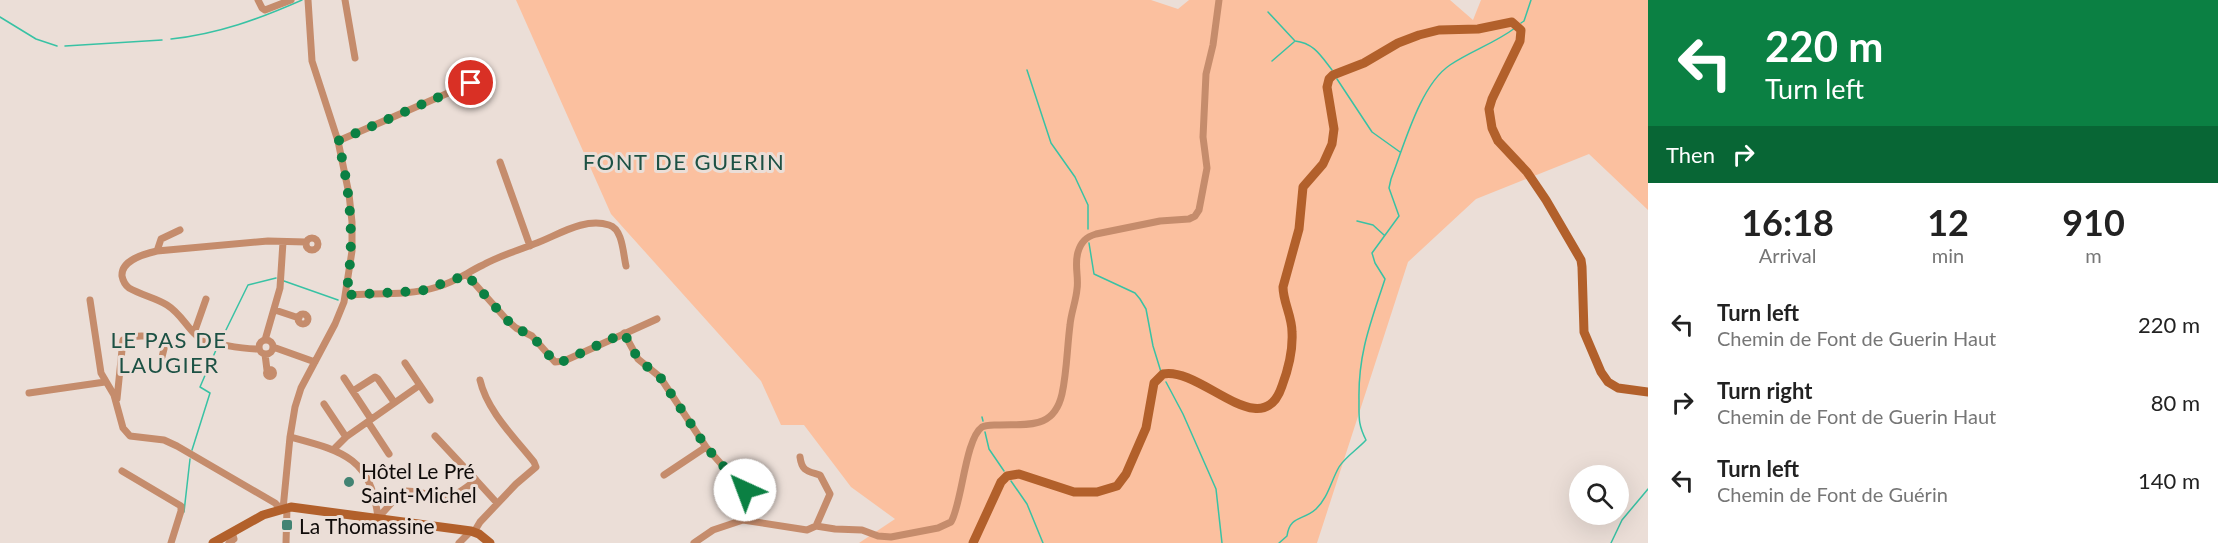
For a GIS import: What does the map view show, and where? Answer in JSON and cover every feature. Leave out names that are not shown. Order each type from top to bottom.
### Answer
[{"type":"street","points":[[258,0],[265,10],[291,0]]},
{"type":"street","points":[[345,0],[355,58]]},
{"type":"street","points":[[743,520],[807,530],[816,526],[835,530],[862,530],[878,536],[891,537],[947,525],[954,517],[962,476],[978,431],[986,426],[1039,423],[1055,412],[1060,401],[1065,376],[1070,322],[1077,290],[1076,264],[1083,242],[1096,234],[1160,221],[1189,219],[1195,216],[1203,200],[1207,168],[1203,137],[1206,74],[1213,45],[1219,0]]},
{"type":"street","points":[[286,543],[284,509],[290,436],[298,395],[335,324],[346,295],[352,251],[349,194],[338,141],[312,61],[309,34],[311,1]]},
{"type":"street","points":[[973,543],[1001,482],[1007,476],[1019,474],[1074,492],[1087,493],[1107,490],[1120,483],[1146,428],[1155,383],[1163,374],[1178,375],[1249,408],[1263,409],[1275,402],[1285,377],[1292,343],[1283,286],[1299,229],[1301,194],[1303,187],[1326,158],[1332,144],[1334,129],[1327,87],[1329,79],[1333,75],[1364,63],[1398,43],[1440,30],[1478,29],[1512,22],[1518,25],[1521,36],[1489,109],[1492,128],[1498,141],[1527,172],[1546,200],[1581,260],[1584,332],[1604,378],[1617,388],[1648,392]]},
{"type":"street","points":[[338,141],[471,83]]},
{"type":"street","points":[[500,162],[530,246]]},
{"type":"street","points":[[346,295],[421,291],[467,275],[479,266],[499,257],[579,226],[610,225],[619,234],[626,266]]},
{"type":"street","points":[[157,251],[161,239],[180,230]]},
{"type":"street","points":[[273,347],[269,353],[199,337],[174,310],[124,283],[122,272],[126,264],[140,256],[157,251],[254,242],[306,243]]},
{"type":"street","points":[[267,370],[260,343],[265,340],[267,327],[275,310],[281,282],[283,242]]},
{"type":"street","points":[[467,275],[516,328],[534,337],[552,362],[564,361],[657,319]]},
{"type":"street","points":[[194,333],[206,299]]},
{"type":"street","points":[[90,300],[101,374],[112,393],[122,426],[128,435],[172,443],[284,509]]},
{"type":"street","points":[[275,310],[299,318]]},
{"type":"street","points":[[624,333],[638,359],[660,377],[706,447],[744,489],[751,501],[752,513],[743,520],[713,530],[694,543]]},
{"type":"street","points":[[116,404],[123,339],[140,335],[162,341],[165,345],[162,357]]},
{"type":"street","points":[[265,340],[271,342],[273,347],[315,362]]},
{"type":"street","points":[[405,363],[430,400]]},
{"type":"street","points":[[353,391],[375,377],[394,402]]},
{"type":"street","points":[[344,378],[389,454]]},
{"type":"street","points":[[459,543],[473,532],[518,481],[534,471],[536,467],[487,399],[480,380]]},
{"type":"street","points":[[29,393],[105,382]]},
{"type":"street","points":[[334,449],[346,437],[420,385]]},
{"type":"street","points":[[324,404],[346,437]]},
{"type":"street","points":[[290,436],[334,449],[346,456],[364,472],[380,512]]},
{"type":"street","points":[[435,436],[497,503]]},
{"type":"street","points":[[664,475],[706,447]]},
{"type":"street","points":[[800,457],[802,468],[820,476],[830,494],[816,526]]},
{"type":"street","points":[[122,471],[181,506],[182,511],[171,543]]},
{"type":"street","points":[[380,512],[406,491],[443,500],[449,499],[476,480]]},
{"type":"street","points":[[213,543],[262,515],[284,509],[380,512],[473,532],[490,543]]},
{"type":"street","points":[[230,543],[234,539],[232,532]]},
{"type":"shaded area","points":[[516,0],[1151,0],[1178,9],[1189,0],[1450,0],[1473,20],[1481,0],[1648,0],[1648,210],[1589,154],[1476,199],[1408,262],[1317,543],[859,543],[895,519],[851,487],[804,425],[781,425],[761,381],[611,214]]},
{"type":"waterway","points":[[171,39],[238,25],[302,0]]},
{"type":"waterway","points":[[1521,23],[1524,21],[1531,0]]},
{"type":"waterway","points":[[1268,12],[1295,41],[1307,44],[1316,51],[1332,70]]},
{"type":"waterway","points":[[0,17],[36,39],[57,46]]},
{"type":"waterway","points":[[1279,543],[1287,536],[1294,521],[1311,513],[1320,505],[1342,463],[1366,440],[1359,416],[1359,383],[1366,338],[1385,279],[1372,253],[1399,216],[1389,188],[1414,117],[1439,74],[1458,60],[1515,28]]},
{"type":"waterway","points":[[65,46],[162,40]]},
{"type":"waterway","points":[[1272,61],[1294,42]]},
{"type":"waterway","points":[[1027,70],[1051,143],[1075,177],[1088,205],[1088,229]]},
{"type":"waterway","points":[[1337,79],[1372,132],[1400,152]]},
{"type":"waterway","points":[[1357,221],[1373,225],[1384,235]]},
{"type":"waterway","points":[[1089,243],[1094,274],[1135,293],[1146,309],[1161,372]]},
{"type":"waterway","points":[[223,336],[248,285],[276,278]]},
{"type":"waterway","points":[[284,281],[338,300]]},
{"type":"waterway","points":[[192,450],[210,393],[200,387],[216,350]]},
{"type":"waterway","points":[[1166,382],[1183,414],[1216,489],[1222,543]]},
{"type":"waterway","points":[[982,417],[983,421]]},
{"type":"waterway","points":[[985,432],[989,449],[1004,471]]},
{"type":"waterway","points":[[184,512],[190,459]]},
{"type":"waterway","points":[[1011,481],[1027,504],[1043,543]]},
{"type":"waterway","points":[[1611,543],[1622,520],[1648,489]]},
{"type":"place","name":"Hôtel Le Pré Saint-Michel","points":[[349,482]]},
{"type":"place","name":"La Thomassine","points":[[287,525]]},
{"type":"district","name":"FONT DE GUERIN","points":[[684,161]]},
{"type":"district","name":"LE PAS DE LAUGIER","points":[[169,352]]},
{"type":"route","points":[[471,83],[338,141],[344,163],[352,222],[352,251],[346,295],[421,291],[467,275],[507,320],[535,339],[552,362],[564,361],[624,333],[640,362],[659,375],[706,447],[745,490]]}]
